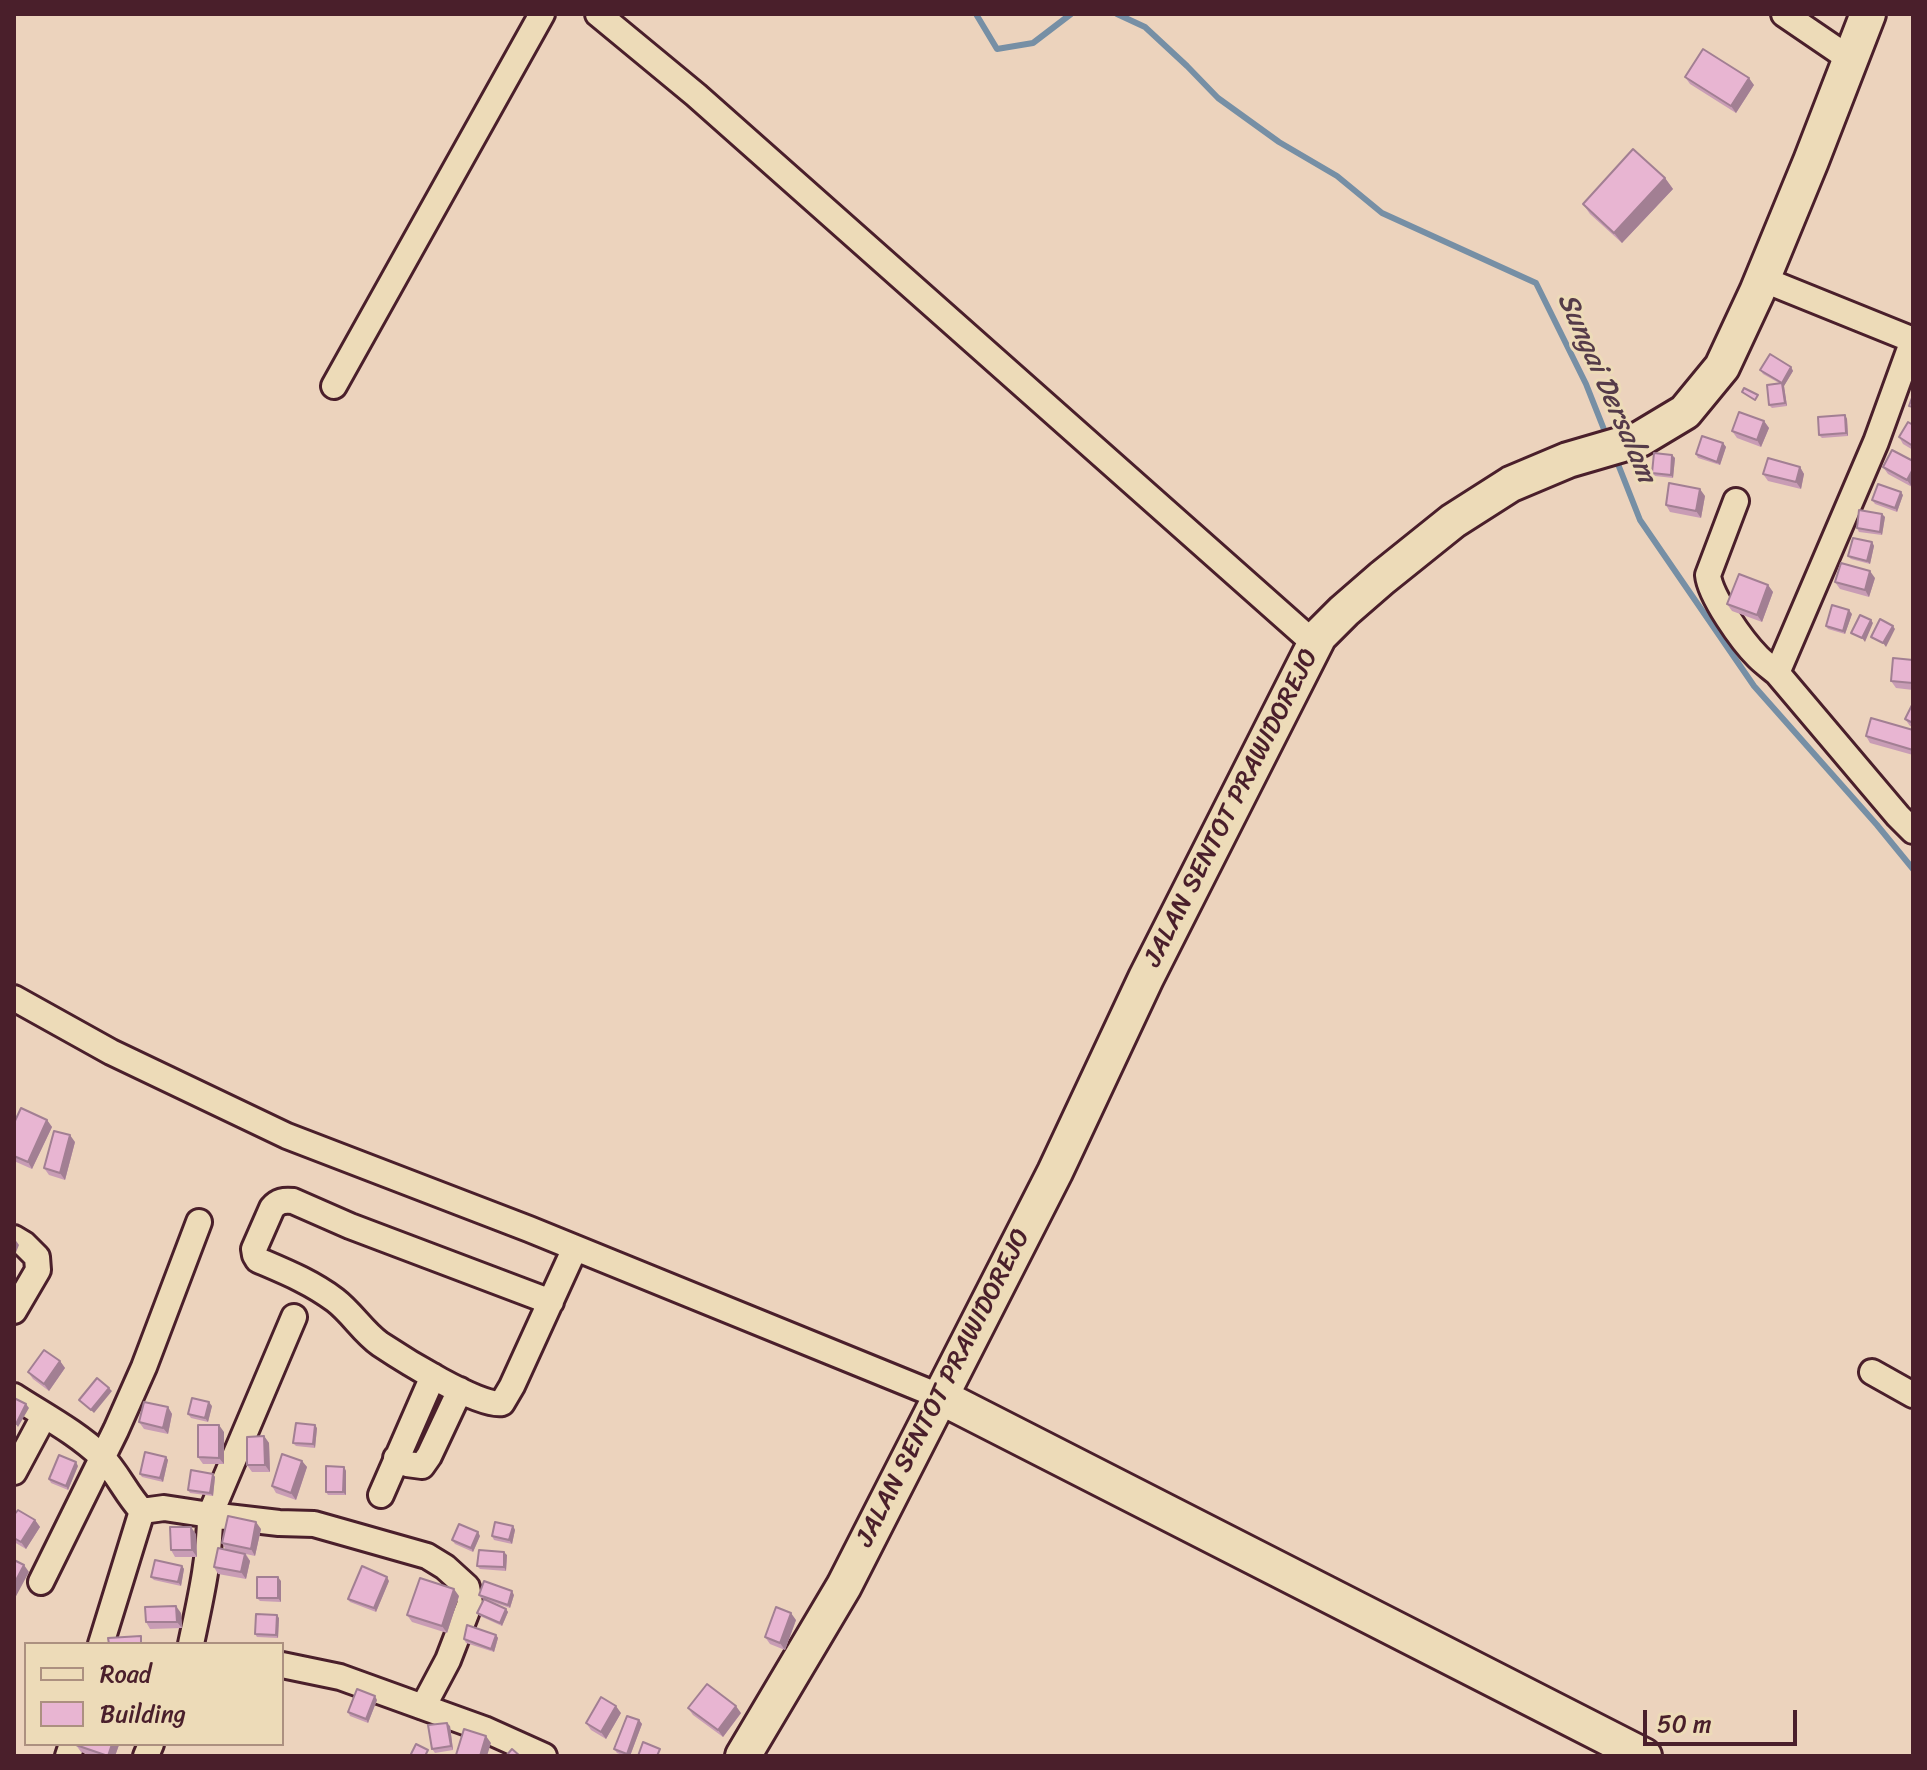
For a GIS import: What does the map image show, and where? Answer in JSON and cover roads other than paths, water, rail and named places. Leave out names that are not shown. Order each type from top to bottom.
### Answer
[{"type":"main road","name":"JALAN SENTOT PRAWIDOREJO","points":[[743,1756],[844,1586],[1055,1172],[1146,978],[1319,636],[1344,611],[1453,521],[1511,484],[1568,460],[1640,439],[1685,412],[1722,367],[1811,161],[1868,14]]},
{"type":"main road","points":[[939,1396],[1644,1756]]},
{"type":"street","points":[[334,386],[542,14]]},
{"type":"street","points":[[598,14],[696,95],[1315,644]]},
{"type":"street","points":[[1784,14],[1850,59]]},
{"type":"street","points":[[1762,279],[1913,340],[1876,442],[1777,673]]},
{"type":"street","points":[[1736,501],[1708,575],[1709,583],[1729,619],[1756,655],[1777,673],[1913,831]]},
{"type":"street","points":[[14,998],[111,1052],[287,1136],[575,1248],[939,1396]]},
{"type":"street","points":[[551,1302],[350,1226],[293,1201],[277,1203],[272,1208],[254,1249],[258,1260],[300,1277],[337,1301],[378,1343],[433,1376],[495,1404],[502,1403],[512,1386],[551,1302],[575,1248]]},
{"type":"street","points":[[41,1582],[144,1367],[199,1222]]},
{"type":"street","points":[[14,1238],[37,1257],[38,1270],[14,1311]]},
{"type":"street","points":[[191,1642],[202,1594],[210,1515],[294,1317]]},
{"type":"street","points":[[1872,1372],[1913,1395]]},
{"type":"street","points":[[381,1495],[433,1376]]},
{"type":"street","points":[[396,1458],[407,1464],[422,1466],[460,1390]]},
{"type":"street","points":[[14,1396],[102,1457],[142,1511]]},
{"type":"street","points":[[14,1472],[44,1416]]},
{"type":"street","points":[[142,1511],[164,1508],[279,1523],[314,1524],[427,1556],[445,1567],[467,1587],[470,1603],[448,1660],[423,1707]]},
{"type":"street","points":[[102,1642],[142,1511]]},
{"type":"street","points":[[284,1665],[340,1677],[484,1729],[544,1756]]},
{"type":"waterway","name":"Sungai Dersalam","points":[[976,14],[997,49],[1033,43],[1071,14]]},
{"type":"waterway","name":"Sungai Dersalam","points":[[1117,14],[1145,27],[1218,98],[1279,142],[1337,176],[1382,213],[1536,283],[1586,384],[1607,437]]},
{"type":"waterway","name":"Sungai Dersalam","points":[[1616,459],[1640,520],[1754,686],[1913,869]]}]
